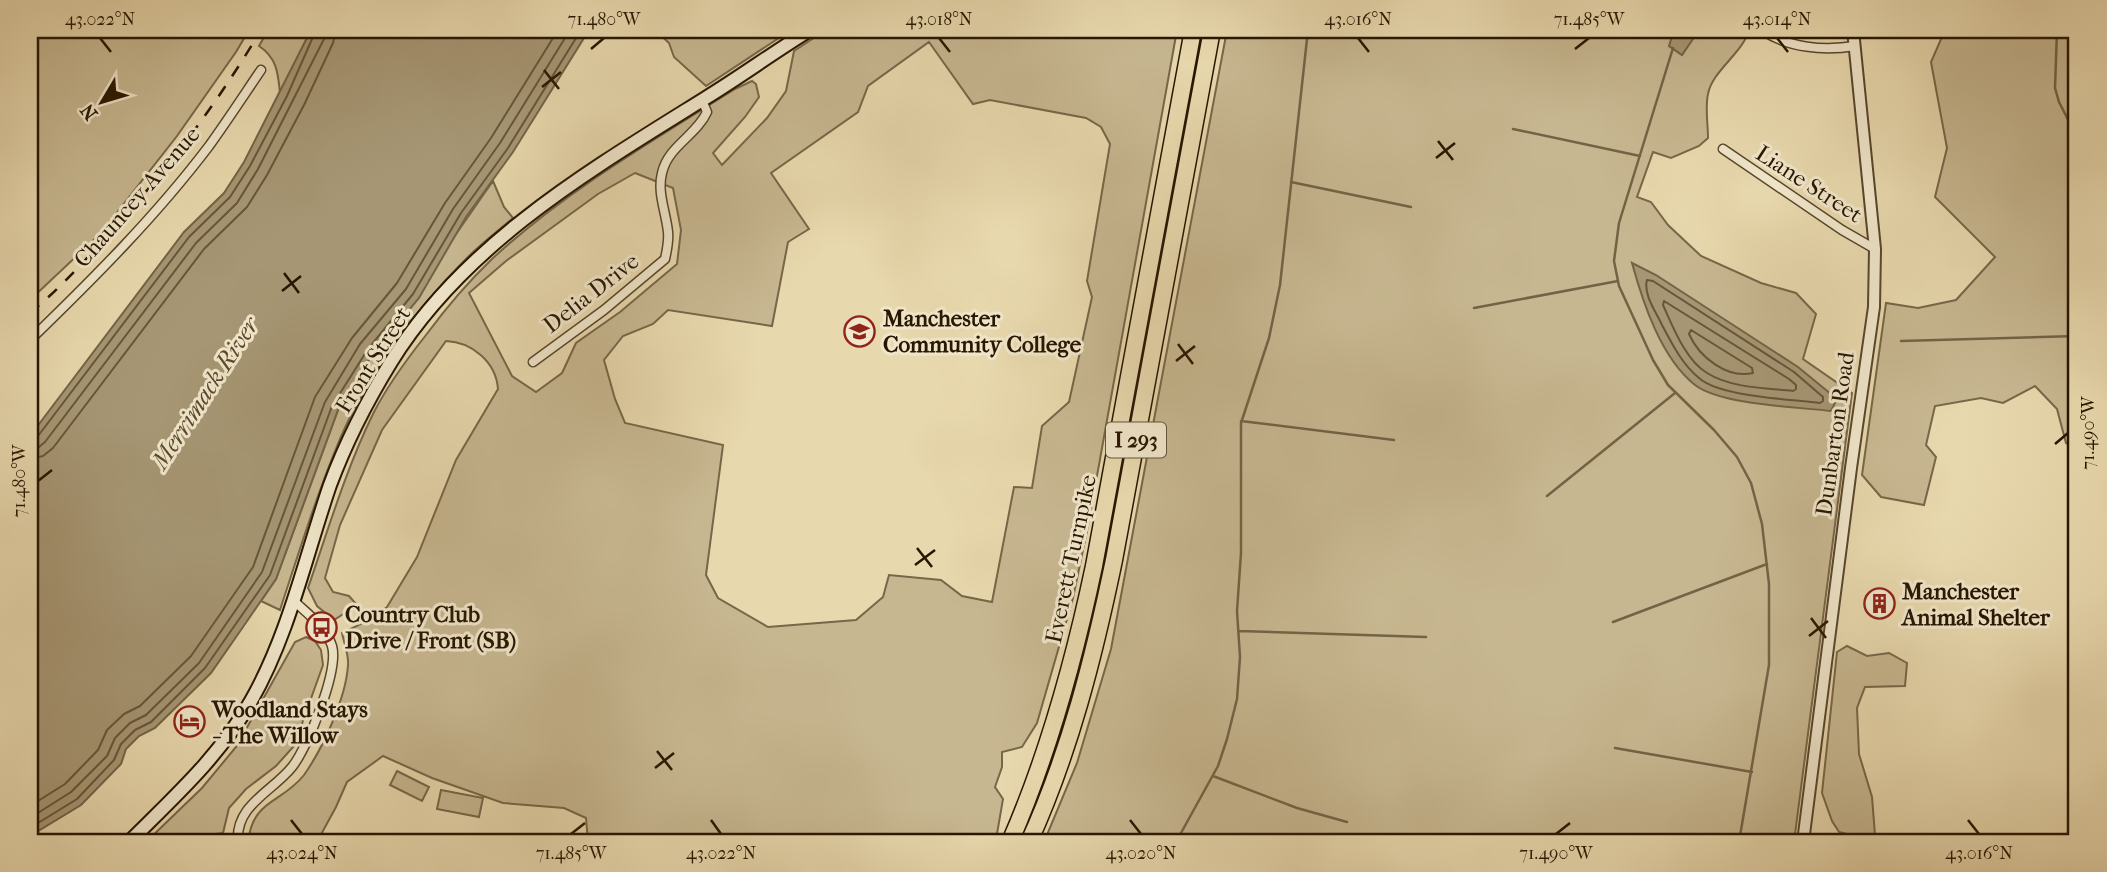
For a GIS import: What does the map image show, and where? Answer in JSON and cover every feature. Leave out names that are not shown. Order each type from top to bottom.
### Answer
[{"type":"highway","name":"Everett Turnpike","points":[[1010,842],[1051,737],[1080,635],[1193,30]]},
{"type":"highway","name":"Everett Turnpike","points":[[1029,842],[1068,741],[1102,618],[1212,30]]},
{"type":"main road","name":"Front Street","points":[[129,842],[198,773],[230,734],[258,687],[278,645],[330,487],[352,432],[392,360],[428,313],[466,269],[538,209],[810,30]]},
{"type":"street","points":[[1762,30],[1782,41],[1816,48],[1855,46]]},
{"type":"street","name":"Dunbarton Road","points":[[1803,842],[1874,307],[1875,249],[1853,30]]},
{"type":"street","name":"Chauncey Avenue","points":[[30,340],[95,277],[188,173],[261,70]]},
{"type":"street","name":"Delia Drive","points":[[533,362],[604,310],[664,259],[668,233],[660,189],[661,174],[670,155],[702,122],[707,112],[702,100]]},
{"type":"street","name":"Liane Street","points":[[1723,149],[1842,230],[1875,249]]},
{"type":"street","points":[[237,842],[239,828],[248,808],[286,774],[299,757],[333,670],[332,646],[327,634],[294,601]]},
{"type":"shaded area","points":[[30,30],[249,30],[177,136],[100,234],[30,300]]},
{"type":"shaded area","points":[[268,30],[311,30],[280,93],[273,61],[259,46]]},
{"type":"shaded area","points":[[655,30],[791,30],[706,86],[674,57],[669,43]]},
{"type":"shaded area","points":[[826,30],[1177,30],[1073,598],[1037,723],[1022,747],[1002,752],[1002,767],[995,787],[1003,799],[993,842],[588,842],[586,818],[564,808],[503,803],[432,778],[383,756],[347,782],[319,842],[248,842],[256,817],[304,775],[326,737],[343,692],[348,665],[342,633],[387,607],[417,557],[456,460],[498,389],[493,370],[481,355],[465,345],[446,341],[382,430],[340,525],[325,578],[333,592],[349,596],[357,605],[334,620],[317,606],[308,588],[354,456],[373,414],[398,373],[466,286],[492,259],[549,211],[609,168],[752,81],[756,84],[759,97],[713,153],[722,165],[767,118],[786,91],[794,51]],"holes":[[[929,42],[973,104],[990,100],[1086,118],[1101,127],[1110,144],[1087,281],[1092,297],[1069,402],[1042,426],[1032,488],[1014,487],[992,602],[962,596],[941,580],[889,575],[883,597],[856,620],[768,627],[718,598],[706,575],[723,445],[625,423],[604,360],[623,336],[653,324],[668,310],[772,326],[788,242],[809,229],[771,173],[858,112],[868,86]],[[635,173],[673,188],[681,230],[677,264],[620,312],[576,343],[562,373],[536,392],[512,376],[469,293],[506,261],[598,194]]]},
{"type":"shaded area","points":[[1227,30],[1749,30],[1741,46],[1711,86],[1707,104],[1708,138],[1699,146],[1671,158],[1653,152],[1637,197],[1651,202],[1668,225],[1701,256],[1761,283],[1796,293],[1816,314],[1803,359],[1852,393],[1794,842],[1044,842],[1077,763],[1111,649]]},
{"type":"shaded area","points":[[1945,30],[2077,30],[2077,449],[2066,443],[2057,409],[2035,386],[2003,403],[1981,398],[1935,406],[1926,445],[1936,457],[1924,505],[1881,497],[1862,475],[1886,303],[1918,308],[1956,300],[1995,257],[1935,197],[1947,148],[1931,62]]},
{"type":"shaded area","points":[[493,181],[504,207],[513,218],[476,249],[447,279],[411,321],[378,367],[340,439],[280,610],[261,601],[276,579],[338,410],[373,353]]},
{"type":"shaded area","points":[[306,637],[315,641],[321,650],[323,665],[294,746],[229,808],[223,833],[209,835],[202,842],[146,842],[202,788],[236,747],[295,642]]},
{"type":"shaded area","points":[[1847,646],[1867,656],[1889,653],[1907,663],[1905,686],[1865,687],[1857,708],[1859,754],[1872,797],[1875,835],[1867,839],[1839,832],[1822,793],[1837,652]]},
{"type":"shaded area","points":[[397,771],[429,787],[422,801],[390,785]]},
{"type":"shaded area","points":[[441,790],[483,798],[479,817],[437,809]]},
{"type":"water","name":"Merrimack River","points":[[311,30],[589,30],[513,152],[466,217],[419,298],[373,353],[338,410],[276,579],[243,627],[211,673],[155,728],[139,736],[126,749],[121,764],[81,805],[30,836],[30,436],[184,232],[224,193],[244,162]]},
{"type":"water","points":[[1674,30],[1699,30],[1682,55],[1669,46]]},
{"type":"water","points":[[1632,263],[1656,275],[1798,367],[1837,399],[1831,411],[1741,401],[1707,392],[1695,385],[1683,374],[1663,345],[1648,312]]},
{"type":"waterway","points":[[1176,842],[1218,766],[1237,699],[1240,657],[1237,611],[1241,553],[1241,423],[1269,338],[1280,285],[1308,30]]},
{"type":"waterway","points":[[2057,30],[2055,88],[2077,137]]},
{"type":"waterway","points":[[1673,48],[1619,223],[1614,261],[1619,286],[1653,360],[1668,385],[1737,457],[1751,483],[1762,524],[1769,584],[1769,665],[1739,842]]},
{"type":"waterway","points":[[1513,129],[1640,156]]},
{"type":"waterway","points":[[1291,182],[1411,207]]},
{"type":"waterway","points":[[1474,308],[1618,281]]},
{"type":"waterway","points":[[1901,341],[2077,336]]},
{"type":"waterway","points":[[1547,496],[1675,393]]},
{"type":"waterway","points":[[1241,421],[1394,440]]},
{"type":"waterway","points":[[1613,622],[1767,564]]},
{"type":"waterway","points":[[1239,631],[1426,637]]},
{"type":"waterway","points":[[1615,748],[1752,772]]},
{"type":"waterway","points":[[1213,776],[1297,808],[1347,822]]},
{"type":"railway","points":[[30,313],[79,267],[149,188],[208,111],[261,30]]},
{"type":"place","name":"Manchester Community College","points":[[860,331]]},
{"type":"place","name":"Manchester Animal Shelter","points":[[1879,604]]},
{"type":"place","name":"Country Club Drive / Front (SB)","points":[[322,627]]},
{"type":"place","name":"Woodland Stays - The Willow","points":[[189,722]]}]
